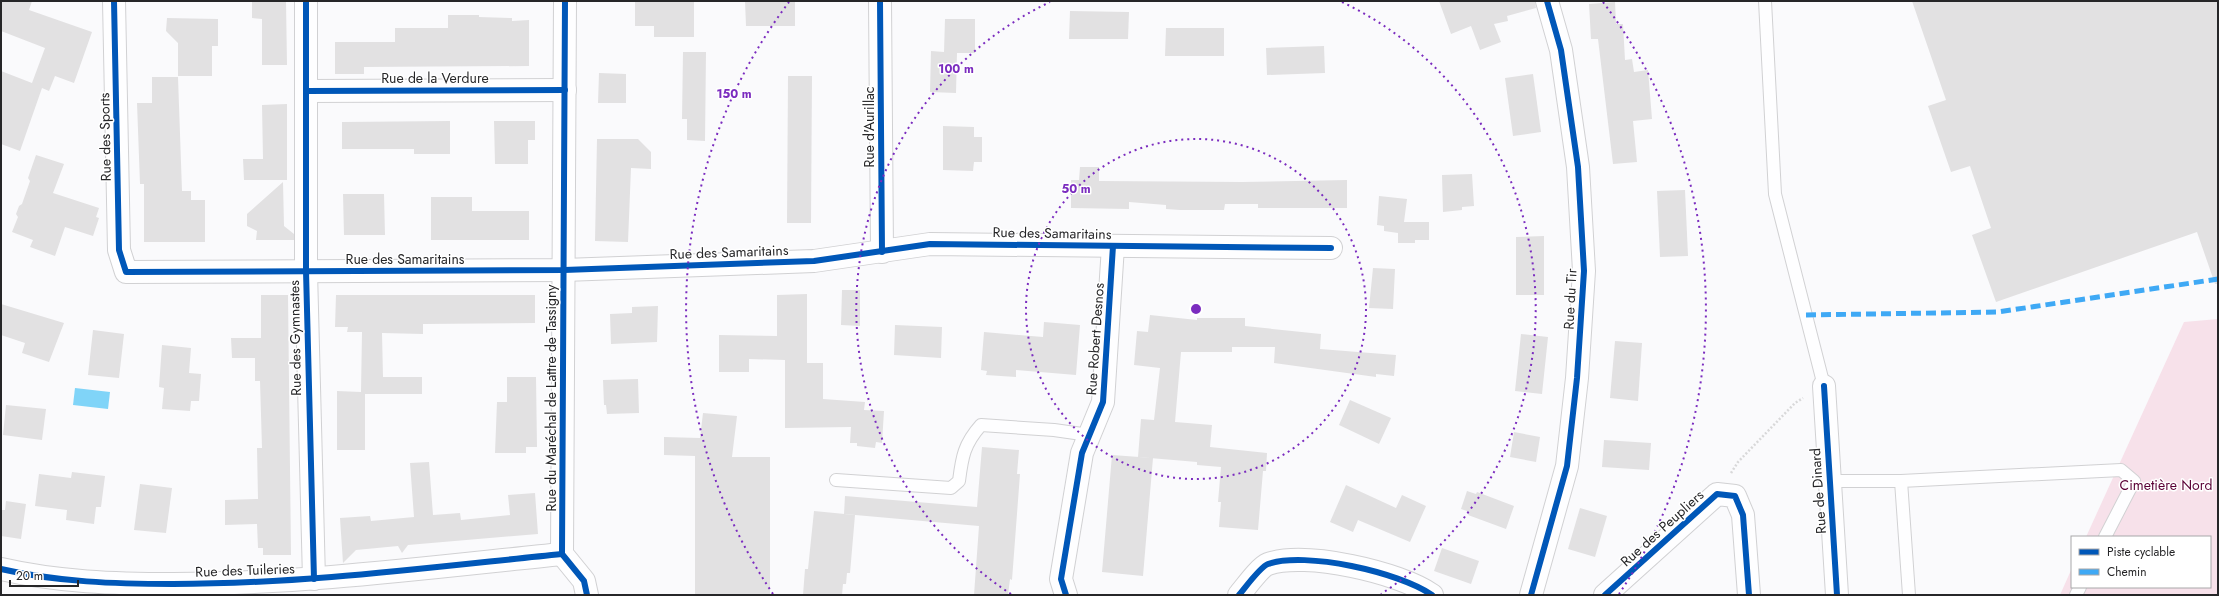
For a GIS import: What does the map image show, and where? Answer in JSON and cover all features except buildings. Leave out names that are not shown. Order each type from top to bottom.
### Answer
[{"type":"street","name":"Rue des Sports","points":[[114,1],[119,250],[126,272]]},
{"type":"street","name":"Rue des Gymnastes","points":[[306,1],[306,271],[314,579]]},
{"type":"street","name":"Rue du Maréchal de Lattre de Tassigny","points":[[562,554],[565,1]]},
{"type":"street","name":"Rue d'Aurillac","points":[[880,1],[882,252]]},
{"type":"street","name":"Rue du Tir","points":[[1531,595],[1567,466],[1577,378],[1584,271],[1578,168],[1561,50],[1547,1]]},
{"type":"street","name":"Rue de la Verdure","points":[[306,91],[565,90]]},
{"type":"street","name":"Rue des Samaritains","points":[[126,272],[564,270],[814,261],[930,244],[1331,248]]},
{"type":"street","name":"Rue Robert Desnos","points":[[1066,595],[1061,579],[1082,453],[1088,435],[1103,402],[1113,246]]},
{"type":"street","name":"Rue de Dinard","points":[[1824,386],[1837,595]]},
{"type":"street","name":"Rue des Peupliers","points":[[1605,595],[1717,494],[1735,496],[1743,515],[1749,595]]},
{"type":"street","name":"Rue des Tuileries","points":[[1,569],[19,573],[116,584],[226,589],[562,554]]},
{"type":"street","points":[[562,554],[584,581],[587,595]]},
{"type":"street","points":[[1239,595],[1266,565],[1290,559],[1335,564],[1381,573],[1421,588],[1432,595]]},
{"type":"lane","points":[[1765,1],[1775,194],[1824,386]]},
{"type":"lane","points":[[836,480],[951,488],[960,482],[962,459],[969,438],[981,425],[1054,430],[1088,435]]},
{"type":"lane","points":[[1830,481],[1901,481],[2121,470],[2134,481],[2106,536]]},
{"type":"lane","points":[[1901,481],[1909,595]]},
{"type":"path","points":[[1717,494],[1738,462],[1795,403],[1824,386]]},
{"type":"green space","name":"Cimetière Nord","points":[[2218,319],[2218,595],[2060,595],[2071,570],[2071,588],[2211,588],[2211,536],[2086,536],[2184,322]]},
{"type":"water","points":[[75,388],[110,392],[108,409],[73,405]]},
{"type":"marked path","points":[[1806,315],[1998,312],[2218,279]]},
{"type":"cycle path","points":[[114,1],[119,250],[126,272],[564,270],[814,261],[930,244],[1331,248]]},
{"type":"cycle path","points":[[306,1],[306,271],[314,579]]},
{"type":"cycle path","points":[[565,1],[562,554],[584,581],[587,595]]},
{"type":"cycle path","points":[[880,1],[882,252]]},
{"type":"cycle path","points":[[1531,595],[1567,466],[1577,378],[1584,271],[1578,167],[1561,50],[1547,1]]},
{"type":"cycle path","points":[[306,91],[565,90]]},
{"type":"cycle path","points":[[1066,595],[1061,579],[1082,453],[1103,402],[1113,246]]},
{"type":"cycle path","points":[[1824,386],[1837,595]]},
{"type":"cycle path","points":[[1605,595],[1717,494],[1735,496],[1743,515],[1749,595]]},
{"type":"cycle path","points":[[1,569],[43,577],[108,583],[222,583],[368,574],[562,554]]},
{"type":"cycle path","points":[[1239,595],[1257,573],[1268,564],[1284,561],[1305,560],[1352,566],[1375,572],[1398,579],[1432,595]]}]
